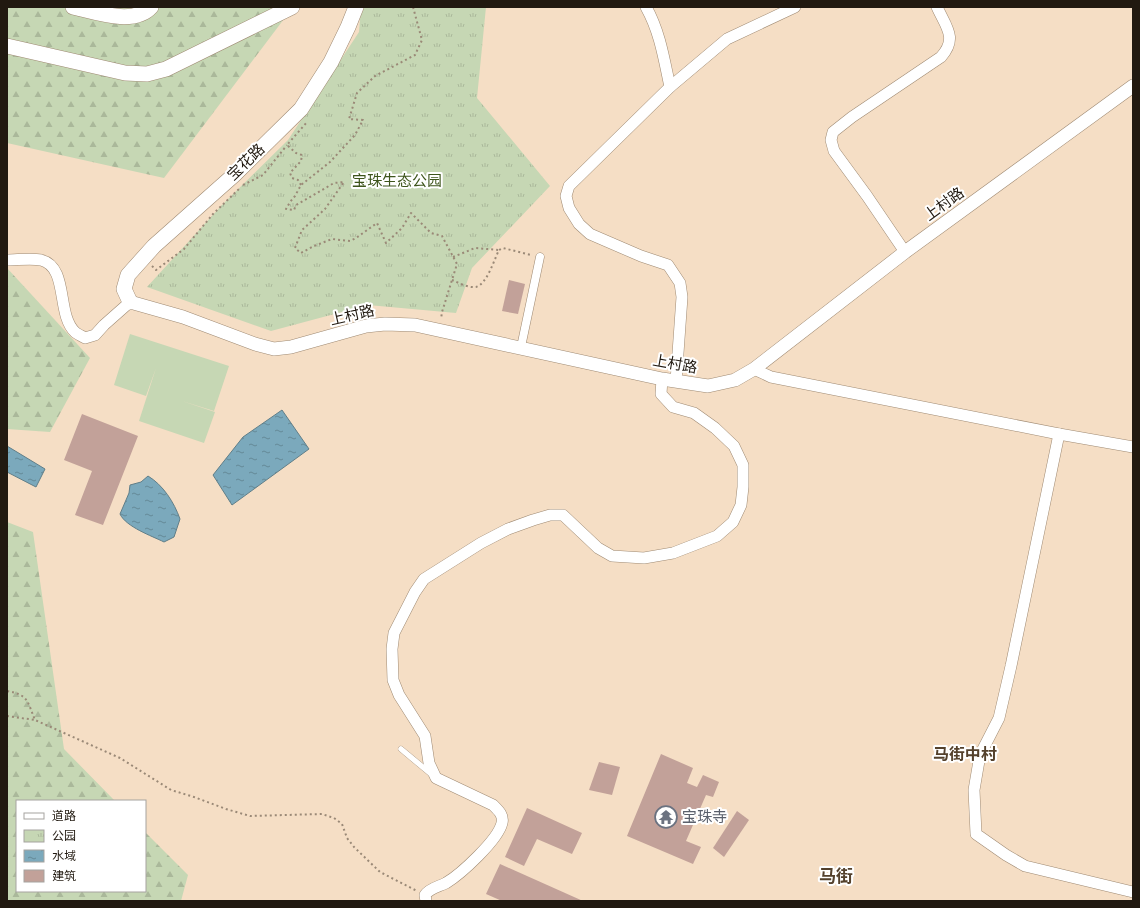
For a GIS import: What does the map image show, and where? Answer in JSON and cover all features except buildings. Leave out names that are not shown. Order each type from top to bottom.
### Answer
[{"type":"main road","points":[[73,7],[114,16],[126,17],[140,15],[151,7]]},
{"type":"main road","points":[[7,46],[125,73],[147,74],[166,69],[292,7]]},
{"type":"main road","name":"宝花路","points":[[130,302],[124,289],[128,275],[154,246],[234,175],[301,109],[331,62],[356,7]]},
{"type":"street","points":[[348,27],[364,7]]},
{"type":"street","points":[[646,7],[655,24],[661,42],[670,88]]},
{"type":"street","points":[[676,381],[682,297],[680,283],[668,265],[641,256],[590,234],[579,224],[569,208],[566,196],[568,186],[670,88],[728,39],[795,7]]},
{"type":"street","points":[[905,252],[834,151],[831,140],[833,132],[852,117],[941,57],[949,48],[950,36],[937,7]]},
{"type":"street","name":"上村路","points":[[130,302],[183,317],[255,344],[274,349],[291,347],[366,326],[385,324],[415,325],[662,379],[708,386],[735,380],[754,369],[905,252],[1133,86]]},
{"type":"street","points":[[521,347],[540,257]]},
{"type":"street","points":[[7,260],[40,260],[50,264],[57,273],[68,322],[75,332],[85,338],[95,335],[130,302]]},
{"type":"street","points":[[754,369],[771,377],[1059,434],[1133,447]]},
{"type":"street","points":[[426,898],[428,891],[446,883],[463,870],[494,839],[502,822],[500,812],[493,805],[436,778],[429,763],[425,736],[399,695],[394,680],[392,649],[394,633],[407,605],[424,579],[475,547],[508,529],[550,514],[563,516],[598,548],[612,556],[644,558],[672,553],[717,536],[733,522],[741,505],[743,488],[743,465],[734,446],[715,428],[694,414],[674,407],[661,394],[662,379]]},
{"type":"street","points":[[1059,434],[1012,666],[999,718],[980,755],[974,790],[976,834],[1025,866],[1133,892]]},
{"type":"lane","points":[[401,749],[436,778]]},
{"type":"path","points":[[413,7],[422,40],[415,55],[375,76],[357,93],[349,119],[363,120],[355,135],[330,162],[301,185],[286,209],[294,210],[296,205],[334,183],[344,182],[324,209],[302,230],[295,248],[301,253],[332,239],[350,241],[377,223],[386,242],[402,228],[410,213],[431,233],[442,236],[457,264],[442,312],[439,330]]},
{"type":"path","points":[[144,257],[156,270],[184,249],[213,214],[243,185],[263,175],[311,117]]},
{"type":"path","points":[[288,145],[296,153],[302,155],[301,161],[290,173],[292,178],[298,180],[301,185]]},
{"type":"path","points":[[454,257],[475,248],[499,250],[503,248],[540,257]]},
{"type":"path","points":[[452,280],[468,286],[476,287],[483,283],[499,250]]},
{"type":"path","points":[[7,691],[18,693],[26,698],[35,720]]},
{"type":"path","points":[[7,716],[35,720],[120,758],[171,790],[194,796],[226,810],[250,816],[322,814],[334,818],[342,824],[347,838],[354,847],[380,872],[426,898]]},
{"type":"green space","points":[[7,7],[293,7],[164,178],[7,143]]},
{"type":"green space","name":"宝珠生态公园","points":[[361,7],[486,7],[477,98],[550,186],[472,268],[456,313],[368,305],[271,331],[147,287],[222,205],[288,140],[359,32]]},
{"type":"green space","points":[[7,268],[90,358],[50,432],[7,429]]},
{"type":"green space","points":[[130,334],[229,366],[214,411],[182,401],[215,412],[204,443],[139,421],[156,368],[146,396],[114,385]]},
{"type":"green space","points":[[7,522],[33,532],[64,749],[114,800],[16,800],[16,892],[146,892],[146,833],[188,875],[181,901],[7,901]]},
{"type":"water","points":[[282,410],[309,449],[232,505],[213,475],[243,437]]},
{"type":"water","points":[[7,446],[45,469],[36,487],[7,472]]},
{"type":"water","points":[[148,476],[167,494],[175,506],[180,519],[174,537],[164,542],[133,527],[123,519],[120,514],[129,493],[130,485],[141,482]]},
{"type":"place","name":"宝珠寺","points":[[666,817]]},
{"type":"district","name":"马街中村","points":[[965,754]]},
{"type":"district","name":"马街","points":[[836,876]]}]
